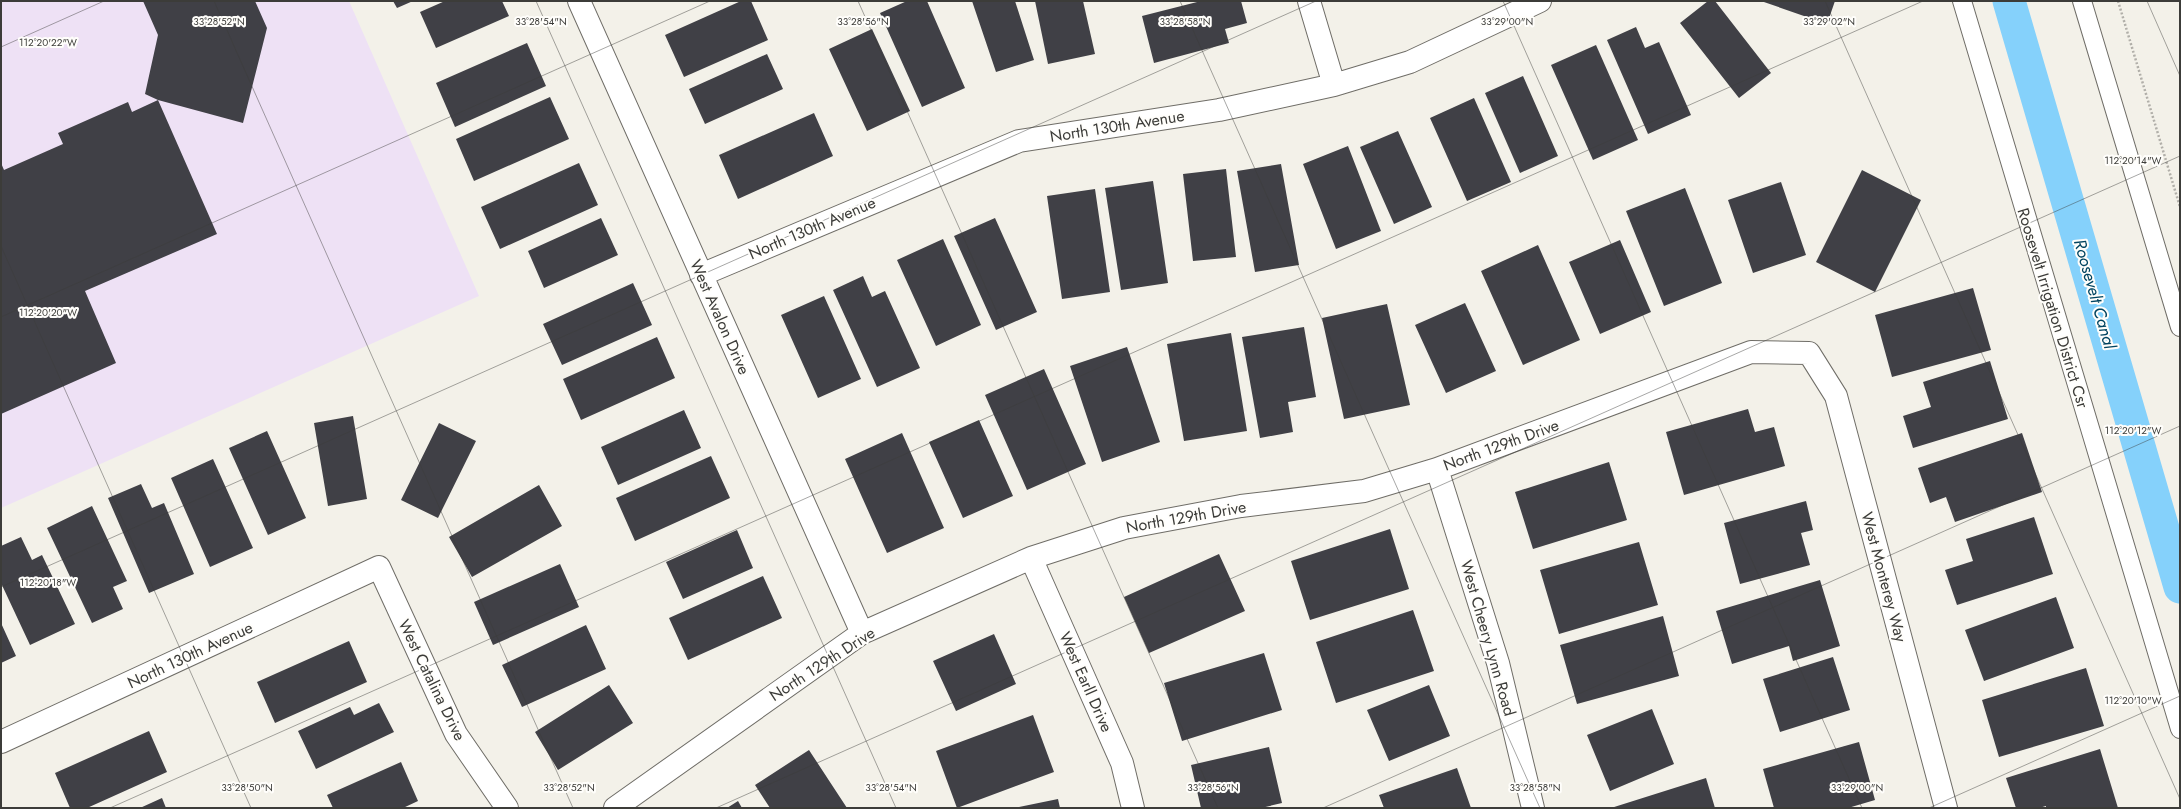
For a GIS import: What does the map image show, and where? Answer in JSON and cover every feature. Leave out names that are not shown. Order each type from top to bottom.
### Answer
[{"type":"street","name":"West Avalon Drive","points":[[578,1],[862,633]]},
{"type":"street","points":[[1310,1],[1334,85]]},
{"type":"street","name":"North 130th Avenue","points":[[701,275],[1019,141],[1219,110],[1334,85],[1410,62],[1540,1]]},
{"type":"street","name":"North 129th Drive","points":[[615,808],[862,633],[1031,558],[1124,528],[1242,506],[1364,491],[1438,469],[1751,352],[1809,353]]},
{"type":"street","name":"West Monterey Way","points":[[1809,353],[1836,396],[1946,808]]},
{"type":"street","name":"West Cheery Lynn Road","points":[[1438,469],[1498,663],[1533,808]]},
{"type":"street","name":"West Earll Drive","points":[[1031,558],[1122,763],[1133,808]]},
{"type":"street","name":"North 130th Avenue","points":[[1,742],[379,567]]},
{"type":"street","name":"West Catalina Drive","points":[[379,567],[456,734],[507,808]]},
{"type":"lane","name":"Roosevelt Irrigation District Csr","points":[[1962,1],[2180,730]]},
{"type":"lane","points":[[2082,1],[2180,327]]},
{"type":"path","points":[[2118,1],[2180,207]]},
{"type":"shaded area","points":[[1,1],[349,1],[479,296],[1,508]]},
{"type":"building","points":[[143,1],[255,1],[267,28],[243,123],[158,100],[145,94],[158,35]]},
{"type":"building","points":[[393,1],[413,1],[397,8]]},
{"type":"building","points":[[445,1],[502,1],[509,16],[436,48],[420,12]]},
{"type":"building","points":[[741,1],[751,1],[768,40],[684,77],[665,35]]},
{"type":"building","points":[[907,1],[927,1],[965,88],[922,107],[880,13]]},
{"type":"building","points":[[972,1],[1015,1],[1034,60],[996,72]]},
{"type":"building","points":[[1035,1],[1083,1],[1095,54],[1048,64]]},
{"type":"building","points":[[1201,1],[1241,1],[1247,23],[1225,29],[1229,43],[1154,63],[1142,16]]},
{"type":"building","points":[[1708,1],[1715,1],[1771,73],[1739,98],[1680,23]]},
{"type":"building","points":[[1761,1],[1835,1],[1827,24]]},
{"type":"building","points":[[1636,27],[1645,48],[1659,42],[1691,115],[1648,134],[1607,40]]},
{"type":"building","points":[[872,29],[910,111],[867,131],[829,49]]},
{"type":"building","points":[[527,43],[546,86],[455,127],[436,83]]},
{"type":"building","points":[[1596,45],[1638,140],[1593,160],[1551,65]]},
{"type":"building","points":[[767,54],[783,89],[705,124],[689,89]]},
{"type":"building","points":[[1523,76],[1558,156],[1520,173],[1485,93]]},
{"type":"building","points":[[550,97],[569,139],[474,181],[456,139]]},
{"type":"building","points":[[1474,98],[1511,182],[1467,201],[1430,118]]},
{"type":"building","points":[[158,100],[217,234],[85,291],[116,363],[1,414],[1,163],[4,170],[63,144],[58,133],[128,102],[132,112]]},
{"type":"building","points":[[814,113],[833,156],[738,199],[719,155]]},
{"type":"building","points":[[1398,131],[1432,207],[1394,224],[1360,147]]},
{"type":"building","points":[[1348,146],[1381,231],[1336,249],[1303,164]]},
{"type":"building","points":[[579,163],[598,205],[500,249],[481,207]]},
{"type":"building","points":[[1281,164],[1299,265],[1255,272],[1237,171]]},
{"type":"building","points":[[1226,169],[1236,257],[1193,261],[1183,174]]},
{"type":"building","points":[[1862,170],[1921,200],[1875,292],[1816,262]]},
{"type":"building","points":[[1153,181],[1168,283],[1121,290],[1105,188]]},
{"type":"building","points":[[1781,182],[1806,255],[1753,273],[1728,200]]},
{"type":"building","points":[[1685,188],[1722,283],[1664,306],[1626,211]]},
{"type":"building","points":[[1095,189],[1110,292],[1062,299],[1047,196]]},
{"type":"building","points":[[601,218],[618,255],[544,288],[528,251]]},
{"type":"building","points":[[995,218],[1037,312],[996,330],[954,236]]},
{"type":"building","points":[[943,239],[981,325],[936,346],[897,260]]},
{"type":"building","points":[[1620,240],[1651,312],[1600,334],[1569,262]]},
{"type":"building","points":[[1538,245],[1580,340],[1523,365],[1481,271]]},
{"type":"building","points":[[863,276],[872,297],[885,291],[920,368],[877,387],[833,290]]},
{"type":"building","points":[[633,283],[652,325],[562,365],[543,324]]},
{"type":"building","points":[[1973,288],[1991,350],[1892,377],[1875,315]]},
{"type":"building","points":[[824,296],[861,379],[818,398],[781,315]]},
{"type":"building","points":[[1465,303],[1496,371],[1446,393],[1415,325]]},
{"type":"building","points":[[1387,304],[1410,405],[1344,419],[1322,318]]},
{"type":"building","points":[[1304,327],[1316,397],[1288,402],[1293,432],[1260,438],[1242,337]]},
{"type":"building","points":[[1231,333],[1247,431],[1184,441],[1167,344]]},
{"type":"building","points":[[657,337],[675,378],[581,420],[563,379]]},
{"type":"building","points":[[1127,347],[1160,442],[1102,462],[1070,366]]},
{"type":"building","points":[[1990,361],[2008,419],[1913,448],[1903,416],[1931,407],[1923,382]]},
{"type":"building","points":[[1044,369],[1086,464],[1027,490],[985,395]]},
{"type":"building","points":[[1748,409],[1755,432],[1774,427],[1785,466],[1684,495],[1666,432]]},
{"type":"building","points":[[684,410],[701,448],[618,485],[601,447]]},
{"type":"building","points":[[353,416],[367,499],[328,506],[314,423]]},
{"type":"building","points":[[979,420],[1013,496],[963,518],[929,442]]},
{"type":"building","points":[[439,423],[476,441],[438,518],[401,500]]},
{"type":"building","points":[[267,431],[306,518],[268,535],[229,448]]},
{"type":"building","points":[[902,433],[944,528],[887,553],[845,459]]},
{"type":"building","points":[[2022,433],[2042,492],[1955,522],[1946,497],[1930,503],[1918,468]]},
{"type":"building","points":[[711,456],[730,498],[635,541],[616,498]]},
{"type":"building","points":[[213,459],[253,548],[210,567],[171,478]]},
{"type":"building","points":[[1609,462],[1627,520],[1533,549],[1515,492]]},
{"type":"building","points":[[141,484],[152,508],[164,503],[194,574],[149,593],[108,498]]},
{"type":"building","points":[[539,485],[562,526],[472,577],[449,537]]},
{"type":"building","points":[[1806,501],[1813,530],[1801,533],[1810,565],[1740,584],[1724,523]]},
{"type":"building","points":[[92,506],[127,581],[113,587],[123,609],[92,623],[47,528]]},
{"type":"building","points":[[2034,517],[2053,574],[1957,605],[1945,570],[1973,561],[1966,539]]},
{"type":"building","points":[[1390,529],[1409,589],[1310,620],[1291,561]]},
{"type":"building","points":[[737,530],[753,568],[683,599],[666,562]]},
{"type":"building","points":[[21,537],[32,560],[42,555],[75,624],[30,645],[1,583],[1,546]]},
{"type":"building","points":[[1639,542],[1658,605],[1559,634],[1540,570]]},
{"type":"building","points":[[1219,554],[1245,611],[1149,653],[1124,597]]},
{"type":"building","points":[[560,564],[579,607],[493,645],[474,602]]},
{"type":"building","points":[[763,576],[782,618],[688,660],[669,618]]},
{"type":"building","points":[[1820,580],[1840,646],[1793,661],[1789,646],[1732,664],[1716,611]]},
{"type":"building","points":[[2056,597],[2074,648],[1984,681],[1965,630]]},
{"type":"building","points":[[1413,610],[1434,671],[1336,703],[1316,642]]},
{"type":"building","points":[[1663,616],[1679,676],[1577,704],[1560,645]]},
{"type":"building","points":[[1,623],[16,656],[1,663]]},
{"type":"building","points":[[586,625],[606,669],[522,707],[502,665]]},
{"type":"building","points":[[994,634],[1016,684],[956,711],[933,661]]},
{"type":"building","points":[[349,641],[367,682],[275,723],[257,682]]},
{"type":"building","points":[[1264,653],[1282,710],[1182,741],[1164,683]]},
{"type":"building","points":[[1833,657],[1850,710],[1780,732],[1763,679]]},
{"type":"building","points":[[2086,668],[2104,726],[1999,757],[1982,700]]},
{"type":"building","points":[[609,685],[633,723],[558,770],[535,732]]},
{"type":"building","points":[[1429,685],[1450,736],[1389,761],[1367,710]]},
{"type":"building","points":[[379,703],[394,732],[316,769],[298,731],[350,707],[354,715]]},
{"type":"building","points":[[1652,709],[1674,764],[1610,791],[1587,735]]},
{"type":"building","points":[[1033,715],[1054,772],[957,808],[936,751]]},
{"type":"building","points":[[149,731],[167,772],[87,808],[70,808],[55,773]]},
{"type":"building","points":[[1859,742],[1875,800],[1848,808],[1774,808],[1763,769]]},
{"type":"building","points":[[1269,747],[1282,803],[1261,808],[1201,808],[1191,765]]},
{"type":"building","points":[[2100,749],[2118,808],[2046,808],[2046,806],[2039,808],[2016,808],[2006,778]]},
{"type":"building","points":[[809,750],[847,808],[770,808],[755,785]]},
{"type":"building","points":[[401,762],[418,801],[403,808],[333,808],[327,795]]},
{"type":"building","points":[[1457,768],[1471,808],[1384,808],[1379,795]]},
{"type":"building","points":[[1706,778],[1715,808],[1611,808]]},
{"type":"building","points":[[162,798],[166,808],[140,808]]},
{"type":"building","points":[[1058,799],[1060,808],[1019,808],[1019,807]]},
{"type":"building","points":[[738,801],[742,808],[727,808]]},
{"type":"waterway","name":"Roosevelt Canal","points":[[2009,1],[2180,587]]}]
